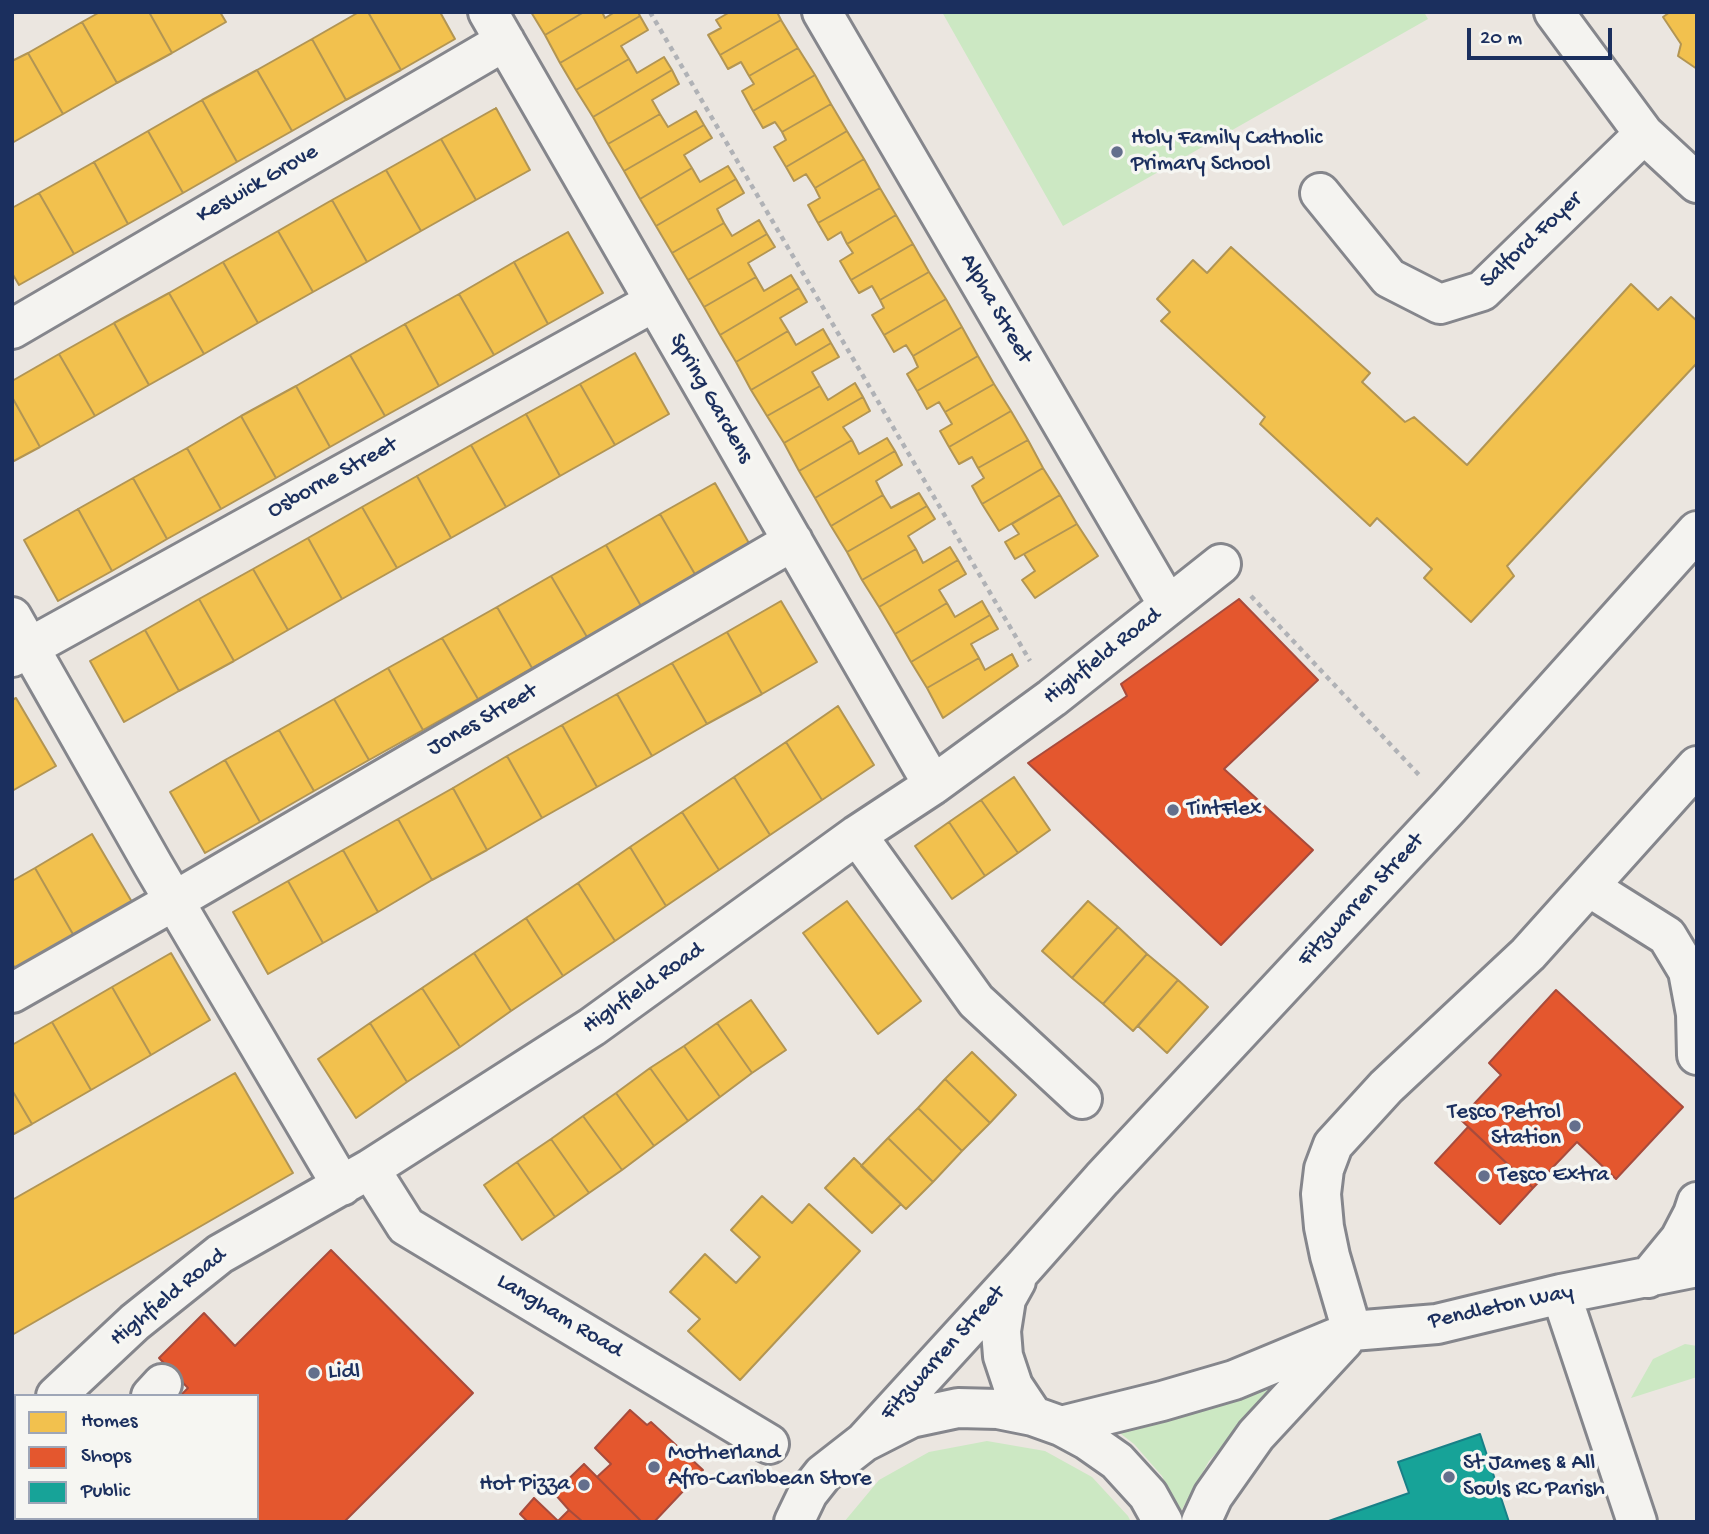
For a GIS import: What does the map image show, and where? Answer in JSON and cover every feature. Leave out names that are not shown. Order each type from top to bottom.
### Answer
[{"type":"street","name":"Alpha Street","points":[[822,12],[1168,606]]},
{"type":"street","points":[[1554,12],[1644,134],[1697,183]]},
{"type":"street","name":"Spring Gardens","points":[[496,27],[933,785]]},
{"type":"street","name":"Keswick Grove","points":[[12,329],[496,27]]},
{"type":"street","name":"Salford Foyer","points":[[1320,192],[1389,278],[1440,304],[1482,291],[1644,134]]},
{"type":"street","name":"Osborne Street","points":[[18,640],[654,302]]},
{"type":"street","name":"Fitzwarren Street","points":[[864,1442],[1102,1179],[1449,807],[1697,531]]},
{"type":"street","name":"Jones Street","points":[[12,993],[793,541]]},
{"type":"street","name":"Highfield Road","points":[[58,1394],[135,1322],[220,1254],[356,1177],[593,1027],[857,835],[933,785],[1052,698],[1221,564]]},
{"type":"street","name":"Langham Road","points":[[18,640],[303,1122],[406,1226],[769,1444]]},
{"type":"street","points":[[1201,1522],[1213,1496],[1256,1435],[1352,1331],[1324,1227],[1321,1194],[1324,1169],[1333,1145],[1386,1087],[1528,954],[1697,766]]},
{"type":"street","points":[[857,835],[976,1002],[1082,1099]]},
{"type":"street","points":[[1589,887],[1667,936],[1688,971],[1696,1014],[1697,1055]]},
{"type":"street","points":[[1648,1278],[1680,1239],[1697,1202]]},
{"type":"street","name":"Fitzwarren Street","points":[[1024,1267],[1006,1300],[1001,1331],[1003,1356],[1013,1386],[1047,1421]]},
{"type":"street","name":"Pendleton Way","points":[[1047,1421],[1162,1401],[1234,1380],[1352,1331],[1437,1324],[1561,1294],[1697,1267]]},
{"type":"street","name":"Pendleton Way","points":[[1648,1278],[1697,1290]]},
{"type":"street","points":[[1561,1294],[1637,1522]]},
{"type":"street","points":[[779,1522],[801,1507],[823,1474],[864,1442],[911,1418],[958,1408],[998,1409],[1047,1421],[1087,1440],[1117,1461],[1148,1495],[1163,1522]]},
{"type":"path","points":[[650,12],[1052,698]]},
{"type":"path","points":[[1221,564],[1449,807]]},
{"type":"green space","name":"Holy Family Catholic Primary School","points":[[942,12],[1424,12],[1428,19],[1063,226]]},
{"type":"green space","points":[[1685,1344],[1697,1346],[1697,1377],[1631,1398],[1653,1359]]},
{"type":"green space","points":[[1275,1369],[1290,1390],[1234,1433],[1209,1461],[1180,1513],[1162,1476],[1134,1444],[1112,1427]]},
{"type":"green space","points":[[987,1441],[1045,1451],[1092,1477],[1131,1522],[844,1522],[879,1480],[929,1452]]},
{"type":"building: Homes","points":[[100,12],[149,12],[172,53],[117,83],[82,22]]},
{"type":"building: Homes","points":[[149,12],[220,12],[226,22],[172,53]]},
{"type":"building: Homes","points":[[359,12],[368,12],[401,70],[346,100],[312,39]]},
{"type":"building: Homes","points":[[368,12],[440,12],[455,39],[401,70]]},
{"type":"building: Homes","points":[[531,12],[584,12],[545,35]]},
{"type":"building: Homes","points":[[584,12],[602,12],[605,18],[615,12],[638,12],[640,16],[560,63],[545,35]]},
{"type":"building: Homes","points":[[730,12],[777,12],[781,20],[720,55],[708,35],[721,28],[716,20]]},
{"type":"building: Homes","points":[[1670,12],[1697,12],[1697,69],[1678,56],[1681,44],[1663,17]]},
{"type":"building: Homes","points":[[640,16],[648,30],[621,46],[629,59],[576,90],[560,63]]},
{"type":"building: Homes","points":[[781,20],[798,48],[749,76],[741,62],[728,69],[720,55]]},
{"type":"building: Homes","points":[[82,22],[117,83],[63,114],[28,53]]},
{"type":"building: Homes","points":[[312,39],[346,100],[292,131],[257,70]]},
{"type":"building: Homes","points":[[798,48],[815,75],[753,111],[742,91],[754,84],[749,76]]},
{"type":"building: Homes","points":[[28,53],[63,114],[12,143],[12,61]]},
{"type":"building: Homes","points":[[664,57],[672,70],[593,117],[576,90],[629,59],[637,73]]},
{"type":"building: Homes","points":[[257,70],[292,131],[237,162],[202,100]]},
{"type":"building: Homes","points":[[672,70],[679,84],[652,100],[660,114],[608,144],[593,117]]},
{"type":"building: Homes","points":[[815,75],[831,104],[782,132],[775,122],[763,128],[753,111]]},
{"type":"building: Homes","points":[[202,100],[237,162],[183,193],[148,131]]},
{"type":"building: Homes","points":[[831,104],[847,131],[786,167],[774,147],[786,140],[782,132]]},
{"type":"building: Homes","points":[[496,108],[530,170],[476,200],[441,139]]},
{"type":"building: Homes","points":[[696,111],[704,125],[624,171],[608,144],[660,114],[668,127]]},
{"type":"building: Homes","points":[[704,125],[712,138],[684,155],[692,168],[640,199],[624,171]]},
{"type":"building: Homes","points":[[148,131],[183,193],[128,224],[94,162]]},
{"type":"building: Homes","points":[[847,131],[864,159],[815,188],[806,174],[794,181],[786,167]]},
{"type":"building: Homes","points":[[441,139],[476,200],[421,231],[386,170]]},
{"type":"building: Homes","points":[[864,159],[880,188],[818,223],[808,205],[820,198],[815,188]]},
{"type":"building: Homes","points":[[94,162],[128,224],[74,254],[39,193]]},
{"type":"building: Homes","points":[[728,166],[736,179],[656,226],[640,199],[692,168],[700,182]]},
{"type":"building: Homes","points":[[386,170],[421,231],[367,262],[332,200]]},
{"type":"building: Homes","points":[[736,179],[744,193],[717,209],[724,223],[672,253],[656,226]]},
{"type":"building: Homes","points":[[880,188],[896,215],[847,244],[841,232],[828,240],[818,223]]},
{"type":"building: Homes","points":[[39,193],[74,254],[19,285],[12,273],[12,208]]},
{"type":"building: Homes","points":[[332,200],[367,262],[313,292],[278,231]]},
{"type":"building: Homes","points":[[896,215],[913,244],[851,280],[840,261],[853,253],[847,244]]},
{"type":"building: Homes","points":[[759,220],[767,234],[688,280],[672,253],[724,223],[732,236]]},
{"type":"building: Homes","points":[[278,231],[313,292],[258,323],[223,262]]},
{"type":"building: Homes","points":[[568,232],[603,293],[548,324],[514,262]]},
{"type":"building: Homes","points":[[767,234],[775,247],[748,263],[756,277],[704,307],[688,280]]},
{"type":"building: Homes","points":[[913,244],[929,272],[880,300],[872,286],[859,293],[851,280]]},
{"type":"building: Homes","points":[[1231,247],[1370,373],[1362,382],[1405,422],[1414,417],[1467,465],[1631,284],[1658,310],[1671,297],[1697,321],[1697,363],[1507,566],[1514,576],[1471,622],[1424,578],[1432,569],[1377,518],[1370,526],[1260,424],[1265,417],[1161,321],[1170,312],[1157,299],[1193,260],[1207,273]]},
{"type":"building: Homes","points":[[223,262],[258,323],[204,354],[169,293]]},
{"type":"building: Homes","points":[[514,262],[548,324],[494,355],[459,294]]},
{"type":"building: Homes","points":[[929,272],[946,299],[884,335],[872,315],[884,308],[880,300]]},
{"type":"building: Homes","points":[[791,275],[799,288],[720,335],[704,307],[756,277],[764,291]]},
{"type":"building: Homes","points":[[799,288],[807,302],[780,318],[788,331],[736,362],[720,335]]},
{"type":"building: Homes","points":[[169,293],[204,354],[149,385],[114,323]]},
{"type":"building: Homes","points":[[459,294],[494,355],[439,386],[405,324]]},
{"type":"building: Homes","points":[[946,299],[962,327],[913,356],[906,345],[894,352],[884,335]]},
{"type":"building: Homes","points":[[114,323],[149,385],[95,416],[59,354]]},
{"type":"building: Homes","points":[[405,324],[439,386],[385,416],[350,355]]},
{"type":"building: Homes","points":[[962,327],[978,356],[917,391],[907,374],[918,367],[913,356]]},
{"type":"building: Homes","points":[[823,329],[831,343],[751,390],[736,362],[788,331],[796,345]]},
{"type":"building: Homes","points":[[831,343],[839,357],[812,372],[820,386],[767,416],[751,390]]},
{"type":"building: Homes","points":[[635,353],[669,414],[615,445],[580,384]]},
{"type":"building: Homes","points":[[59,354],[95,416],[40,447],[12,397],[12,381]]},
{"type":"building: Homes","points":[[350,355],[385,416],[330,447],[296,386]]},
{"type":"building: Homes","points":[[978,356],[994,384],[945,412],[939,402],[927,409],[917,391]]},
{"type":"building: Homes","points":[[855,383],[863,397],[784,443],[767,416],[820,386],[828,400]]},
{"type":"building: Homes","points":[[580,384],[615,445],[560,476],[526,414]]},
{"type":"building: Homes","points":[[994,384],[1011,411],[949,447],[940,431],[952,424],[945,412]]},
{"type":"building: Homes","points":[[296,386],[330,447],[276,478],[241,416]]},
{"type":"building: Homes","points":[[12,397],[40,447],[12,462]]},
{"type":"building: Homes","points":[[863,397],[870,411],[843,427],[852,440],[799,471],[784,443]]},
{"type":"building: Homes","points":[[1011,411],[1028,440],[978,468],[972,457],[959,464],[949,447]]},
{"type":"building: Homes","points":[[526,414],[560,476],[506,507],[471,445]]},
{"type":"building: Homes","points":[[241,416],[276,478],[221,509],[187,448]]},
{"type":"building: Homes","points":[[887,438],[895,451],[815,498],[799,471],[852,440],[859,454]]},
{"type":"building: Homes","points":[[1028,440],[1043,468],[982,504],[972,486],[984,478],[978,468]]},
{"type":"building: Homes","points":[[471,445],[506,507],[451,538],[417,476]]},
{"type":"building: Homes","points":[[187,448],[221,509],[167,539],[133,478]]},
{"type":"building: Homes","points":[[895,451],[902,465],[876,481],[883,495],[831,526],[815,498]]},
{"type":"building: Homes","points":[[1043,468],[1060,495],[999,531],[982,504]]},
{"type":"building: Homes","points":[[417,476],[451,538],[397,568],[362,507]]},
{"type":"building: Homes","points":[[133,478],[167,539],[112,571],[78,509]]},
{"type":"building: Homes","points":[[715,483],[750,545],[696,576],[660,514]]},
{"type":"building: Homes","points":[[919,493],[927,506],[847,552],[831,526],[883,495],[891,508]]},
{"type":"building: Homes","points":[[1060,495],[1077,524],[1015,559],[1005,542],[1019,534],[1012,524]]},
{"type":"building: Homes","points":[[927,506],[935,519],[908,536],[916,549],[862,580],[847,552]]},
{"type":"building: Homes","points":[[362,507],[397,568],[342,599],[308,538]]},
{"type":"building: Homes","points":[[78,509],[112,571],[58,601],[24,540]]},
{"type":"building: Homes","points":[[660,514],[696,576],[641,606],[606,545]]},
{"type":"building: Homes","points":[[1077,524],[1098,556],[1035,598],[1022,580],[1035,571],[1024,554]]},
{"type":"building: Homes","points":[[308,538],[342,599],[288,630],[253,569]]},
{"type":"building: Homes","points":[[606,545],[641,606],[587,637],[551,576]]},
{"type":"building: Homes","points":[[950,547],[958,560],[879,607],[862,580],[916,549],[923,563]]},
{"type":"building: Homes","points":[[958,560],[966,574],[939,590],[947,603],[895,634],[879,607]]},
{"type":"building: Homes","points":[[253,569],[288,630],[234,661],[199,599]]},
{"type":"building: Homes","points":[[551,576],[587,637],[532,668],[497,607]]},
{"type":"building: Homes","points":[[199,599],[234,661],[179,691],[145,630]]},
{"type":"building: Homes","points":[[781,601],[817,662],[762,694],[727,632]]},
{"type":"building: Homes","points":[[982,601],[990,615],[911,662],[895,634],[947,603],[955,617]]},
{"type":"building: Homes","points":[[497,607],[532,668],[478,699],[442,638]]},
{"type":"building: Homes","points":[[990,615],[998,629],[971,644],[979,658],[927,688],[911,662]]},
{"type":"building: Homes","points":[[145,630],[179,691],[124,722],[90,661]]},
{"type":"building: Homes","points":[[727,632],[762,694],[707,724],[672,663]]},
{"type":"building: Homes","points":[[442,638],[478,699],[423,730],[388,668]]},
{"type":"building: Homes","points":[[1012,654],[1018,666],[943,718],[927,688],[979,658],[985,670]]},
{"type":"building: Homes","points":[[672,663],[707,724],[652,756],[617,694]]},
{"type":"building: Homes","points":[[388,668],[423,730],[369,760],[334,699]]},
{"type":"building: Homes","points":[[617,694],[652,756],[597,787],[562,725]]},
{"type":"building: Homes","points":[[16,698],[56,766],[12,791],[12,700]]},
{"type":"building: Homes","points":[[334,699],[369,760],[314,791],[279,730]]},
{"type":"building: Homes","points":[[838,706],[874,765],[822,800],[786,742]]},
{"type":"building: Homes","points":[[562,725],[597,787],[542,818],[507,756]]},
{"type":"building: Homes","points":[[279,730],[314,791],[260,822],[225,760]]},
{"type":"building: Homes","points":[[786,742],[822,800],[770,835],[734,777]]},
{"type":"building: Homes","points":[[507,756],[542,818],[487,850],[453,788]]},
{"type":"building: Homes","points":[[225,760],[260,822],[205,853],[170,792]]},
{"type":"building: Homes","points":[[734,777],[770,835],[719,870],[682,812]]},
{"type":"building: Homes","points":[[1014,777],[1050,830],[1018,853],[981,800]]},
{"type":"building: Homes","points":[[453,788],[487,850],[432,880],[398,819]]},
{"type":"building: Homes","points":[[981,800],[1018,853],[985,876],[949,822]]},
{"type":"building: Homes","points":[[682,812],[719,870],[666,906],[630,847]]},
{"type":"building: Homes","points":[[398,819],[432,880],[378,912],[343,850]]},
{"type":"building: Homes","points":[[949,822],[985,876],[952,899],[915,846]]},
{"type":"building: Homes","points":[[92,834],[132,902],[74,936],[35,868]]},
{"type":"building: Homes","points":[[630,847],[666,906],[615,941],[578,883]]},
{"type":"building: Homes","points":[[343,850],[378,912],[323,943],[288,881]]},
{"type":"building: Homes","points":[[35,868],[74,936],[16,970],[12,963],[12,881]]},
{"type":"building: Homes","points":[[288,881],[323,943],[268,974],[233,912]]},
{"type":"building: Homes","points":[[578,883],[615,941],[563,976],[526,918]]},
{"type":"building: Homes","points":[[847,901],[921,1001],[878,1034],[803,933]]},
{"type":"building: Homes","points":[[1088,901],[1118,927],[1072,978],[1042,951]]},
{"type":"building: Homes","points":[[526,918],[563,976],[511,1011],[474,953]]},
{"type":"building: Homes","points":[[1118,927],[1147,954],[1103,1004],[1072,978]]},
{"type":"building: Homes","points":[[171,953],[210,1020],[151,1055],[112,987]]},
{"type":"building: Homes","points":[[474,953],[511,1011],[460,1047],[422,988]]},
{"type":"building: Homes","points":[[1147,954],[1178,980],[1133,1031],[1103,1004]]},
{"type":"building: Homes","points":[[1178,980],[1208,1007],[1167,1053],[1138,1026]]},
{"type":"building: Homes","points":[[112,987],[151,1055],[91,1090],[52,1022]]},
{"type":"building: Homes","points":[[422,988],[460,1047],[407,1082],[370,1023]]},
{"type":"building: Homes","points":[[751,1000],[786,1050],[752,1073],[717,1023]]},
{"type":"building: Homes","points":[[52,1022],[91,1090],[32,1124],[12,1090],[12,1045]]},
{"type":"building: Homes","points":[[370,1023],[407,1082],[356,1118],[318,1059]]},
{"type":"building: Homes","points":[[717,1023],[752,1073],[720,1097],[684,1046]]},
{"type":"building: Homes","points":[[684,1046],[720,1097],[688,1121],[650,1068]]},
{"type":"building: Homes","points":[[972,1052],[1016,1095],[990,1123],[945,1079]]},
{"type":"building: Homes","points":[[650,1068],[688,1121],[654,1146],[616,1093]]},
{"type":"building: Homes","points":[[235,1073],[293,1173],[12,1335],[12,1200]]},
{"type":"building: Homes","points":[[945,1079],[990,1123],[962,1151],[918,1108]]},
{"type":"building: Homes","points":[[12,1090],[32,1124],[12,1135]]},
{"type":"building: Homes","points":[[616,1093],[654,1146],[622,1170],[583,1116]]},
{"type":"building: Homes","points":[[918,1108],[962,1151],[933,1182],[888,1138]]},
{"type":"building: Homes","points":[[583,1116],[622,1170],[589,1193],[551,1139]]},
{"type":"building: Homes","points":[[888,1138],[933,1182],[906,1209],[861,1166]]},
{"type":"building: Homes","points":[[551,1139],[589,1193],[555,1217],[517,1162]]},
{"type":"building: Homes","points":[[854,1158],[901,1204],[872,1233],[825,1188]]},
{"type":"building: Homes","points":[[517,1162],[555,1217],[522,1240],[484,1185]]},
{"type":"building: Homes","points":[[762,1196],[792,1223],[809,1204],[860,1251],[740,1380],[688,1331],[700,1319],[670,1292],[705,1254],[736,1283],[760,1257],[731,1230]]},
{"type":"building: Shops","name":"TintFlex","points":[[1239,599],[1318,680],[1224,769],[1313,850],[1221,945],[1028,763],[1127,696],[1121,684]]},
{"type":"building: Shops","points":[[1556,990],[1683,1107],[1616,1179],[1577,1142],[1533,1188],[1460,1119],[1501,1075],[1489,1063]]},
{"type":"building: Shops","name":"Tesco Extra","points":[[1468,1127],[1533,1188],[1500,1224],[1435,1163]]},
{"type":"building: Shops","name":"Lidl","points":[[331,1250],[473,1393],[344,1522],[62,1522],[60,1520],[259,1520],[259,1394],[182,1394],[188,1388],[159,1358],[204,1313],[235,1346]]},
{"type":"building: Shops","name":"Motherland Afro-Caribbean Store","points":[[630,1410],[647,1425],[651,1422],[703,1470],[654,1522],[642,1522],[597,1477],[611,1464],[595,1448]]},
{"type":"building: Shops","name":"Hot Pizza","points":[[584,1464],[642,1522],[583,1522],[569,1510],[554,1493]]},
{"type":"building: Shops","points":[[534,1498],[558,1521],[569,1510],[583,1522],[528,1522],[520,1514]]},
{"type":"building: Public","name":"St James & All Souls RC Parish","points":[[1480,1434],[1509,1522],[1326,1522],[1409,1493],[1398,1462]]},
{"type":"place","name":"Holy Family Catholic Primary School","points":[[1117,152]]},
{"type":"place","name":"TintFlex","points":[[1173,810]]},
{"type":"place","name":"Tesco Petrol Station","points":[[1575,1126]]},
{"type":"place","name":"Tesco Extra","points":[[1484,1176]]},
{"type":"place","name":"Lidl","points":[[314,1373]]},
{"type":"place","name":"Motherland Afro-Caribbean Store","points":[[654,1467]]},
{"type":"place","name":"St James & All Souls RC Parish","points":[[1449,1477]]},
{"type":"place","name":"Hot Pizza","points":[[584,1485]]}]
